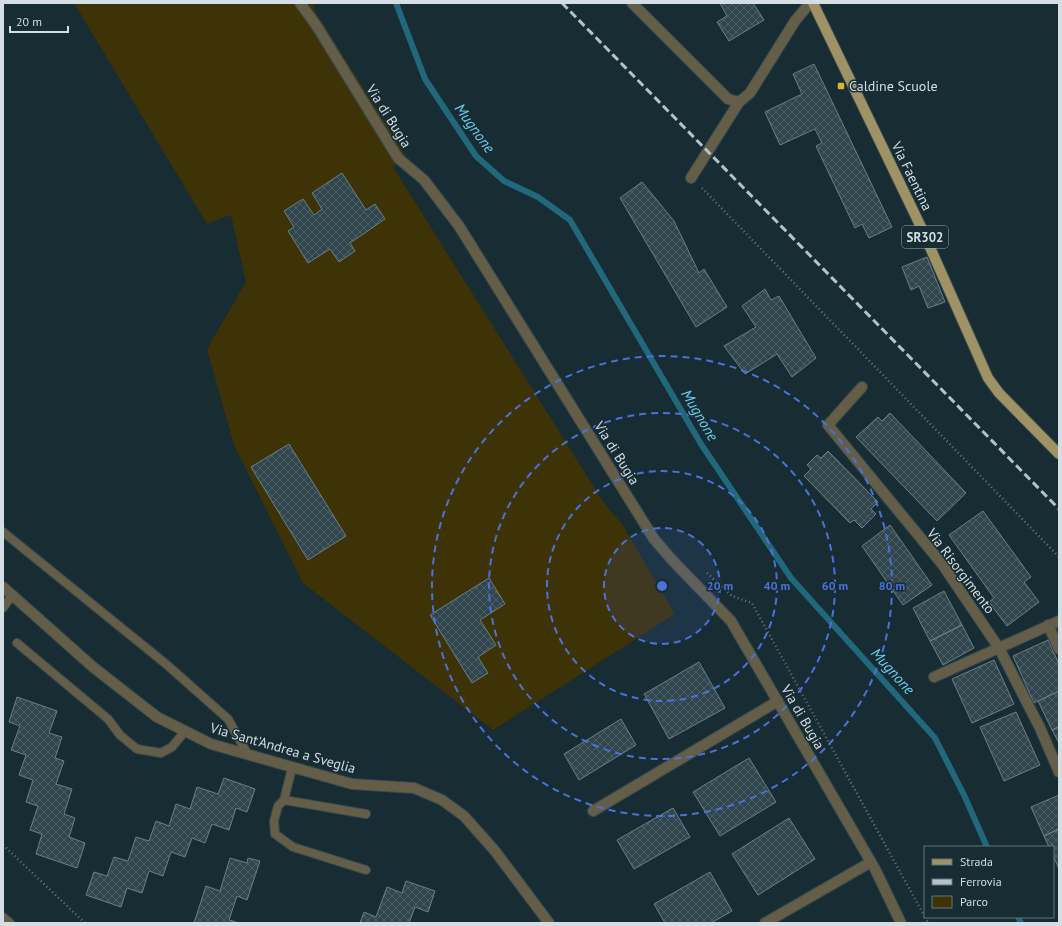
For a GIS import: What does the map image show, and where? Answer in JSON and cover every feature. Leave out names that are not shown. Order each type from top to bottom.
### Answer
[{"type":"main road","name":"Via Faentina","points":[[813,3],[921,228],[988,378],[999,393],[1059,454]]},
{"type":"street","name":"Via di Bugia","points":[[300,3],[316,25],[398,158],[424,180],[460,226],[654,539],[673,561],[731,621],[871,862],[901,923]]},
{"type":"street","points":[[632,3],[728,98],[739,102]]},
{"type":"street","points":[[692,178],[739,102],[750,93],[795,21],[810,3]]},
{"type":"street","name":"Via Risorgimento","points":[[862,387],[828,425],[942,564],[1000,648],[1040,728],[1059,772]]},
{"type":"street","name":"Via Sant'Andrea a Sveglia","points":[[3,587],[93,667],[157,717],[211,744],[352,784],[414,788],[442,800],[469,822],[495,851],[549,923]]},
{"type":"street","points":[[934,677],[1059,621]]},
{"type":"street","points":[[1048,625],[1059,648]]},
{"type":"street","points":[[593,811],[778,701]]},
{"type":"street","points":[[765,923],[871,862]]},
{"type":"lane","points":[[3,532],[166,664],[228,719],[248,755]]},
{"type":"lane","points":[[3,608],[12,595]]},
{"type":"lane","points":[[18,643],[108,719],[120,735],[137,749],[161,753],[172,747],[185,731]]},
{"type":"lane","points":[[292,768],[284,800],[278,806],[274,820],[275,834],[293,847],[366,870]]},
{"type":"lane","points":[[284,800],[366,814]]},
{"type":"lane","points":[[3,916],[10,923]]},
{"type":"path","points":[[692,178],[1059,557]]},
{"type":"path","points":[[3,845],[84,923]]},
{"type":"green space","points":[[74,3],[314,3],[315,11],[406,156],[393,167],[604,503],[622,524],[675,614],[493,730],[303,583],[234,445],[207,349],[246,282],[231,215],[207,224]]},
{"type":"building","points":[[720,3],[753,3],[764,20],[729,41],[717,22],[727,16]]},
{"type":"building","points":[[814,64],[892,227],[869,238],[862,224],[855,228],[816,146],[822,143],[815,129],[780,145],[765,112],[802,94],[793,74]]},
{"type":"building","points":[[342,173],[366,210],[375,204],[385,219],[350,243],[355,251],[339,262],[330,249],[308,263],[288,231],[294,227],[284,211],[303,199],[314,215],[322,209],[312,193]]},
{"type":"building","points":[[642,182],[674,221],[699,273],[704,269],[727,307],[696,327],[620,198]]},
{"type":"building","points":[[927,257],[945,302],[928,308],[919,286],[911,290],[902,267]]},
{"type":"building","points":[[765,289],[771,300],[779,296],[816,358],[792,377],[777,354],[745,374],[724,346],[756,327],[742,306]]},
{"type":"building","points":[[890,413],[966,493],[937,521],[856,437],[878,417],[882,421]]},
{"type":"building","points":[[289,444],[346,536],[308,560],[251,467]]},
{"type":"building","points":[[828,451],[878,502],[871,509],[876,514],[862,528],[854,520],[850,523],[804,476],[811,469],[807,465],[817,455],[821,458]]},
{"type":"building","points":[[983,511],[1031,577],[1024,582],[1039,602],[1007,626],[989,602],[994,598],[949,535]]},
{"type":"building","points":[[890,525],[932,585],[903,605],[862,546]]},
{"type":"building","points":[[489,578],[505,604],[480,620],[496,645],[478,657],[488,673],[472,683],[430,615]]},
{"type":"building","points":[[944,591],[962,625],[930,641],[913,608]]},
{"type":"building","points":[[962,625],[974,648],[943,665],[930,641]]},
{"type":"building","points":[[1048,640],[1059,664],[1059,691],[1034,703],[1013,656]]},
{"type":"building","points":[[994,660],[1014,704],[972,723],[952,679]]},
{"type":"building","points":[[699,662],[725,708],[669,739],[644,694]]},
{"type":"building","points":[[1059,691],[1059,727],[1052,730],[1038,701]]},
{"type":"building","points":[[17,697],[57,711],[49,733],[62,737],[55,758],[64,761],[56,784],[72,789],[64,814],[75,818],[69,837],[85,843],[77,868],[36,854],[42,834],[30,830],[38,806],[26,802],[33,780],[19,775],[26,755],[11,750],[20,726],[9,722]]},
{"type":"building","points":[[1016,712],[1040,765],[1004,781],[980,727]]},
{"type":"building","points":[[621,719],[636,745],[579,780],[564,754]]},
{"type":"building","points":[[1059,727],[1059,743],[1052,730]]},
{"type":"building","points":[[749,758],[776,802],[720,836],[693,792]]},
{"type":"building","points":[[224,778],[255,789],[247,812],[236,808],[229,830],[212,824],[205,843],[192,838],[185,857],[171,852],[163,876],[149,871],[142,893],[127,888],[121,907],[86,895],[94,872],[107,876],[114,857],[128,861],[136,837],[149,841],[156,821],[169,826],[176,804],[190,809],[197,787],[218,794]]},
{"type":"building","points":[[1059,795],[1059,829],[1044,836],[1031,807]]},
{"type":"building","points":[[673,808],[690,837],[634,869],[617,840]]},
{"type":"building","points":[[789,818],[815,859],[758,895],[732,854]]},
{"type":"building","points":[[1059,829],[1059,869],[1054,857],[1054,846],[1049,846],[1044,836]]},
{"type":"building","points":[[230,858],[247,863],[248,858],[260,861],[247,900],[237,896],[229,920],[239,923],[194,923],[206,886],[220,891]]},
{"type":"building","points":[[710,872],[732,911],[711,923],[665,923],[654,904]]},
{"type":"building","points":[[406,881],[435,891],[428,912],[415,907],[409,923],[360,923],[364,912],[376,917],[387,887],[402,893]]},
{"type":"waterway","name":"Mugnone","points":[[396,3],[425,79],[476,156],[504,181],[538,197],[570,220],[701,444],[791,578],[935,738],[964,795],[987,846]]},
{"type":"waterway","name":"Mugnone","points":[[1018,918],[1021,923]]},
{"type":"railway","points":[[562,3],[1059,509]]},
{"type":"place","name":"Caldine Scuole","points":[[841,86]]}]
